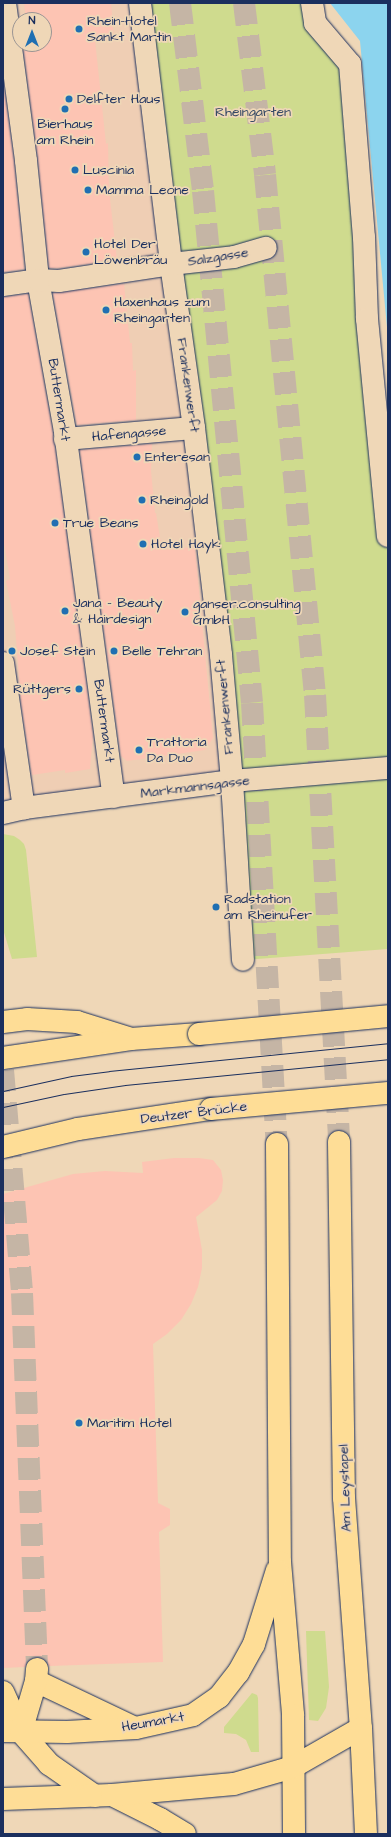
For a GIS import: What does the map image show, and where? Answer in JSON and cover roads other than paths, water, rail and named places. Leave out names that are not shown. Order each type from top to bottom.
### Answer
[{"type":"main road","points":[[3,1058],[131,1039],[388,1016]]},
{"type":"main road","points":[[3,1022],[27,1019],[77,1022],[131,1039]]},
{"type":"main road","name":"Deutzer Brücke","points":[[3,1147],[78,1129],[211,1109],[388,1093]]},
{"type":"main road","name":"Am Leystapel","points":[[339,1142],[344,1498],[361,1728],[366,1834]]},
{"type":"main road","points":[[277,1144],[280,1562],[294,1715],[294,1834]]},
{"type":"main road","name":"Heumarkt","points":[[12,1731],[136,1728],[193,1715],[219,1697],[238,1673],[254,1644],[280,1562]]},
{"type":"main road","points":[[3,1744],[12,1731],[37,1675],[136,1728]]},
{"type":"main road","points":[[3,1692],[12,1731],[49,1764],[104,1796],[160,1819],[185,1834]]},
{"type":"main road","points":[[3,1799],[104,1796],[234,1784],[294,1767],[361,1728]]},
{"type":"street","name":"Buttermarkt","points":[[5,3],[26,161],[38,280],[65,439],[114,797]]},
{"type":"street","name":"Frankenwerft","points":[[140,3],[171,264],[194,428],[221,655],[232,781],[242,960]]},
{"type":"street","points":[[312,3],[315,23],[350,64],[364,237],[367,319],[388,536]]},
{"type":"street","name":"Salzgasse","points":[[3,285],[38,280],[59,281],[171,264],[234,257],[266,248]]},
{"type":"street","name":"Hafengasse","points":[[65,439],[194,428]]},
{"type":"street","points":[[3,663],[24,808]]},
{"type":"street","name":"Markmannsgasse","points":[[3,813],[24,808],[232,781],[388,768]]},
{"type":"water","points":[[330,3],[388,3],[388,338],[360,41]]},
{"type":"tunnel","points":[[180,3],[203,191],[252,703],[277,1144]]},
{"type":"tunnel","points":[[244,3],[265,175],[315,695],[339,1142]]},
{"type":"tunnel","points":[[3,1070],[22,1293],[37,1669]]},
{"type":"tram line","points":[[3,1091],[71,1076],[109,1071],[388,1043]]},
{"type":"tram line","points":[[3,1107],[64,1094],[125,1085],[388,1059]]},
{"type":"place","name":"Rhein-Hotel Sankt Martin","points":[[79,29]]},
{"type":"place","name":"Delfter Haus","points":[[69,99]]},
{"type":"place","name":"Bierhaus am Rhein","points":[[65,109]]},
{"type":"place","name":"Luscinia","points":[[75,170]]},
{"type":"place","name":"Mamma Leone","points":[[88,190]]},
{"type":"place","name":"Hotel Der Löwenbräu","points":[[86,252]]},
{"type":"place","name":"Haxenhaus zum Rheingarten","points":[[106,310]]},
{"type":"place","name":"Enteresan","points":[[137,457]]},
{"type":"place","name":"Rheingold","points":[[142,500]]},
{"type":"place","name":"True Beans","points":[[55,523]]},
{"type":"place","name":"Hotel Hayk","points":[[143,544]]},
{"type":"place","name":"Jana - Beauty & Hairdesign","points":[[65,611]]},
{"type":"place","name":"ganser.consulting GmbH","points":[[185,612]]},
{"type":"place","name":"Josef Stein","points":[[12,651]]},
{"type":"place","name":"Belle Tehran","points":[[114,651]]},
{"type":"place","name":"Rüttgers","points":[[79,689]]},
{"type":"place","name":"Trattoria Da Duo","points":[[139,750]]},
{"type":"place","name":"Radstation am Rheinufer","points":[[216,907]]},
{"type":"place","name":"Maritim Hotel","points":[[79,1423]]},
{"type":"park label","name":"Rheingarten","points":[[253,112]]}]
